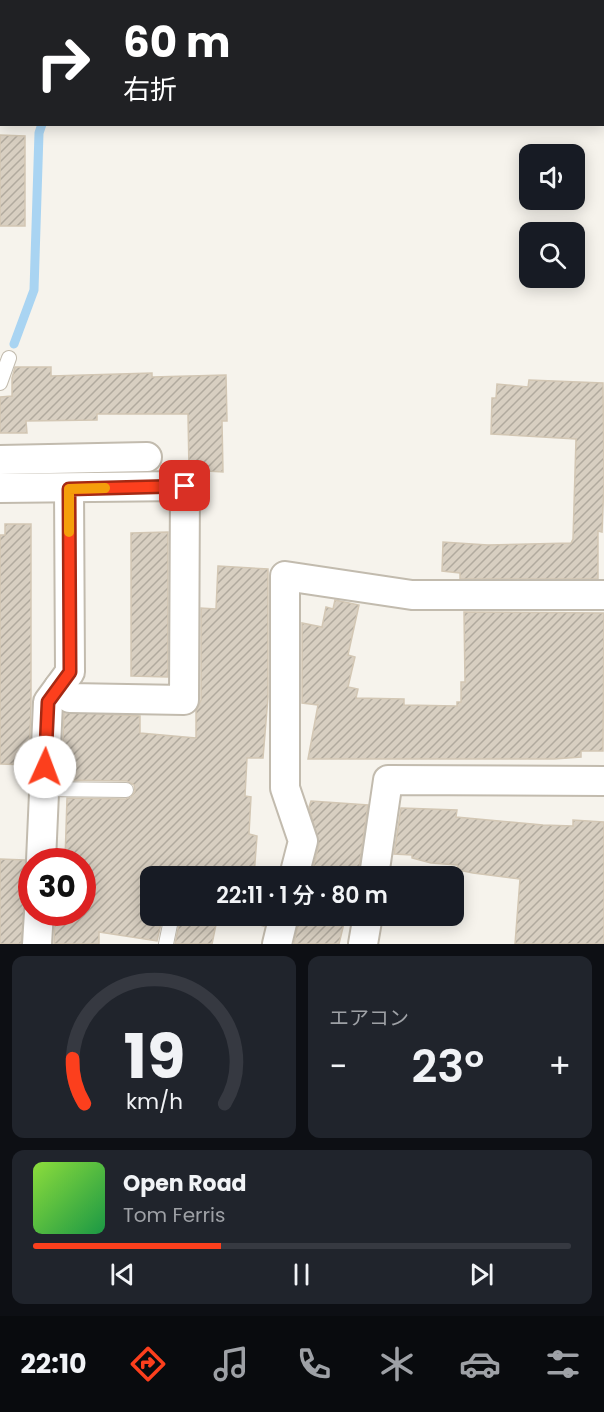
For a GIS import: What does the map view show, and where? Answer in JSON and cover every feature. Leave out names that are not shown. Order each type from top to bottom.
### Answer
[{"type":"street","points":[[0,460],[43,448],[147,457]]},
{"type":"street","points":[[0,488],[185,486],[184,700],[70,698],[59,687]]},
{"type":"street","points":[[42,848],[48,702],[70,672],[69,489]]},
{"type":"street","points":[[297,866],[303,841],[285,788],[285,576],[412,596],[604,595]]},
{"type":"street","points":[[375,866],[388,780],[604,781]]},
{"type":"street","points":[[38,944],[39,926]]},
{"type":"street","points":[[277,944],[281,926]]},
{"type":"street","points":[[363,944],[366,926]]},
{"type":"lane","points":[[0,383],[9,357]]},
{"type":"lane","points":[[44,789],[126,790]]},
{"type":"lane","points":[[166,944],[170,926]]},
{"type":"building","points":[[0,135],[25,136],[25,226],[0,226]]},
{"type":"building","points":[[15,367],[51,367],[51,376],[152,373],[152,377],[226,375],[227,421],[222,421],[223,472],[189,470],[188,414],[97,414],[97,420],[26,421],[27,433],[0,433],[0,397],[12,396],[12,378]]},
{"type":"building","points":[[529,380],[603,383],[604,483],[602,532],[598,531],[598,579],[460,579],[460,573],[442,571],[443,542],[488,545],[571,543],[573,539],[576,439],[491,434],[492,398],[496,398],[497,384],[528,387]]},
{"type":"building","points":[[5,524],[31,524],[29,765],[0,764],[0,535],[5,535]]},
{"type":"building","points":[[168,532],[168,677],[131,676],[131,533]]},
{"type":"building","points":[[218,566],[268,569],[268,697],[263,758],[247,758],[245,796],[251,797],[249,834],[257,836],[255,866],[140,866],[140,926],[160,926],[157,941],[99,932],[99,944],[54,944],[55,926],[96,926],[96,848],[65,848],[67,798],[126,799],[131,797],[135,791],[134,785],[127,781],[67,780],[67,774],[64,773],[64,767],[62,767],[64,712],[140,716],[140,733],[196,738],[196,711],[201,700],[201,608],[216,609]]},
{"type":"building","points":[[335,600],[359,605],[348,655],[355,657],[348,687],[358,689],[356,698],[404,699],[404,705],[457,706],[457,702],[461,702],[461,682],[465,682],[464,612],[604,613],[603,751],[581,751],[581,757],[554,759],[308,759],[318,705],[302,703],[302,623],[322,627],[326,607],[333,609]]},
{"type":"building","points":[[311,801],[368,805],[359,866],[314,866],[319,844],[309,807]]},
{"type":"building","points":[[401,808],[457,810],[456,817],[543,825],[573,826],[573,820],[604,822],[604,944],[515,944],[520,879],[473,873],[464,871],[464,866],[431,863],[412,858],[412,855],[394,854]]},
{"type":"building","points":[[0,859],[18,860],[18,926],[23,926],[21,944],[0,944]]},
{"type":"building","points":[[179,926],[216,926],[212,944],[175,944]]},
{"type":"building","points":[[298,926],[343,926],[339,944],[294,944]]},
{"type":"waterway","points":[[14,344],[34,290],[39,133],[41,126]]},
{"type":"slow traffic","points":[[69,532],[69,489],[105,488]]},
{"type":"route","points":[[45,767],[48,702],[70,672],[69,489],[185,486]]}]
